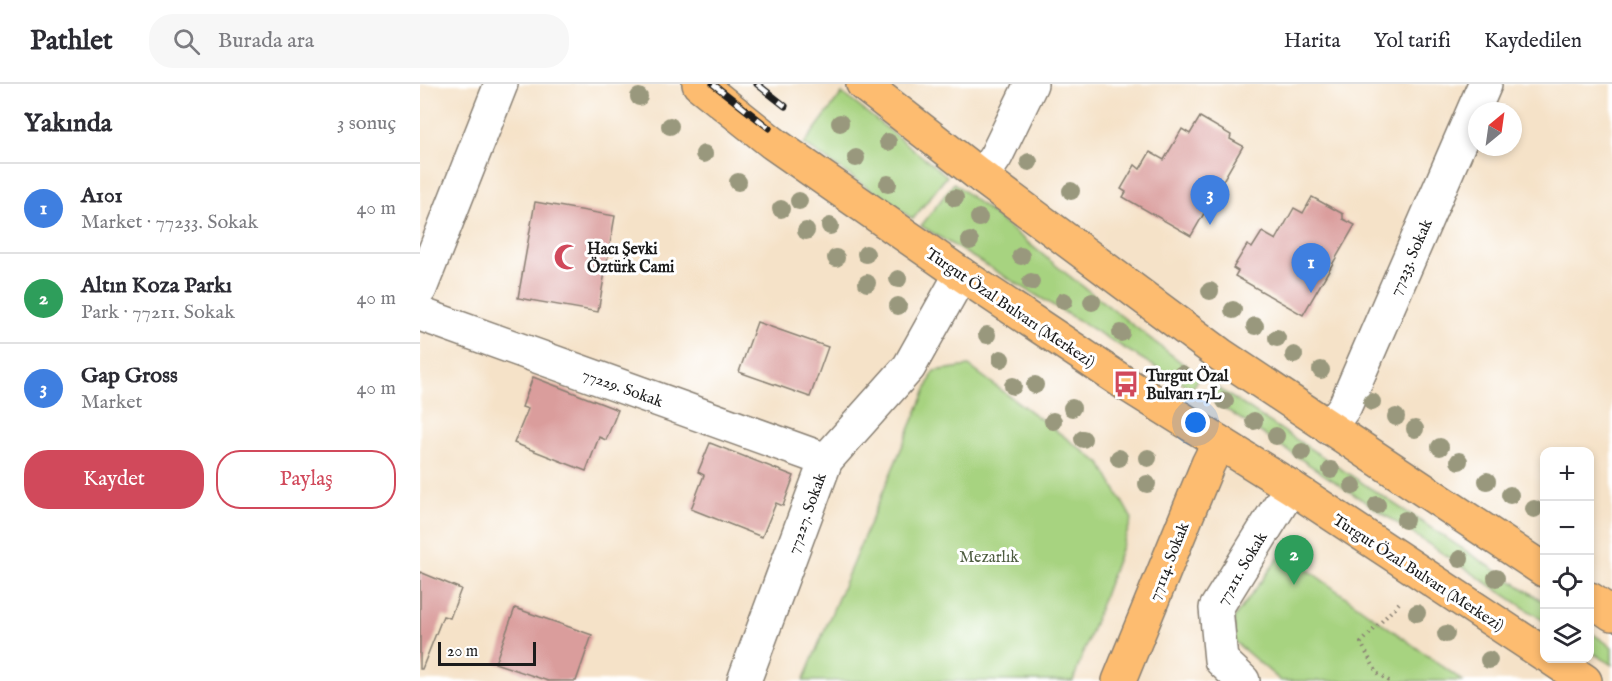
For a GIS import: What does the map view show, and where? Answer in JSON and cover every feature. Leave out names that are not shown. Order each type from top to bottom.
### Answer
[{"type":"main road","name":"Turgut Özal Bulvarı (Merkezi)","points":[[699,84],[773,143],[961,274],[1126,384],[1291,487],[1540,651]]},
{"type":"main road","points":[[863,84],[982,177],[1221,355],[1540,567]]},
{"type":"main road","name":"77114. Sokak","points":[[1119,681],[1208,464],[1220,442]]},
{"type":"main road","points":[[1594,602],[1612,614]]},
{"type":"main road","points":[[1559,663],[1586,681]]},
{"type":"street","points":[[420,289],[501,84]]},
{"type":"street","points":[[982,177],[996,156],[1031,84]]},
{"type":"street","name":"77233. Sokak","points":[[1329,428],[1345,406],[1485,84]]},
{"type":"street","name":"77227. Sokak","points":[[744,681],[826,460],[909,367],[961,274]]},
{"type":"street","name":"77229. Sokak","points":[[420,314],[826,460]]},
{"type":"street","name":"77211. Sokak","points":[[1243,681],[1221,660],[1216,608],[1291,487]]},
{"type":"path","points":[[1389,681],[1377,673],[1361,643],[1408,594]]},
{"type":"green space","points":[[842,93],[947,176],[913,219],[804,144]]},
{"type":"green space","points":[[954,183],[1200,377],[1192,389],[921,226]]},
{"type":"green space","name":"Mezarlık","points":[[969,366],[1101,464],[1132,519],[1073,681],[803,681],[934,371]]},
{"type":"green space","points":[[1213,385],[1540,599],[1540,618],[1206,396]]},
{"type":"green space","points":[[1283,552],[1463,681],[1281,681],[1235,642],[1234,618]]},
{"type":"green space","points":[[1594,635],[1612,647],[1612,665],[1594,654]]},
{"type":"building","points":[[1200,117],[1231,135],[1230,139],[1243,146],[1191,236],[1123,197],[1126,192],[1121,189],[1135,165],[1140,169],[1150,152],[1164,160],[1182,129],[1190,134]]},
{"type":"building","points":[[1312,197],[1343,214],[1343,219],[1355,225],[1303,315],[1235,276],[1238,271],[1233,268],[1247,245],[1252,248],[1262,232],[1276,240],[1294,208],[1303,213]]},
{"type":"building","name":"Hacı Şevki Öztürk Cami","points":[[535,202],[615,216],[598,312],[518,298]]},
{"type":"building","points":[[757,322],[828,347],[810,397],[739,372]]},
{"type":"building","points":[[533,377],[618,410],[606,440],[599,437],[586,471],[514,443],[528,409],[522,407]]},
{"type":"building","points":[[710,443],[794,476],[783,506],[776,503],[762,537],[691,509],[704,475],[698,472]]},
{"type":"building","points":[[420,572],[461,589],[450,618],[443,616],[422,669],[420,669]]},
{"type":"building","points":[[515,608],[592,635],[576,681],[548,681],[495,663]]},
{"type":"railway","points":[[713,84],[769,128]]},
{"type":"railway","points":[[757,84],[785,106]]},
{"type":"place","name":"Gap Gross","points":[[1210,225]]},
{"type":"place","name":"Hacı Şevki Öztürk Cami","points":[[567,257]]},
{"type":"place","name":"A101","points":[[1311,293]]},
{"type":"place","name":"Turgut Özal Bulvarı 17L","points":[[1126,384]]},
{"type":"place","name":"Altın Koza Parkı","points":[[1294,585]]}]
